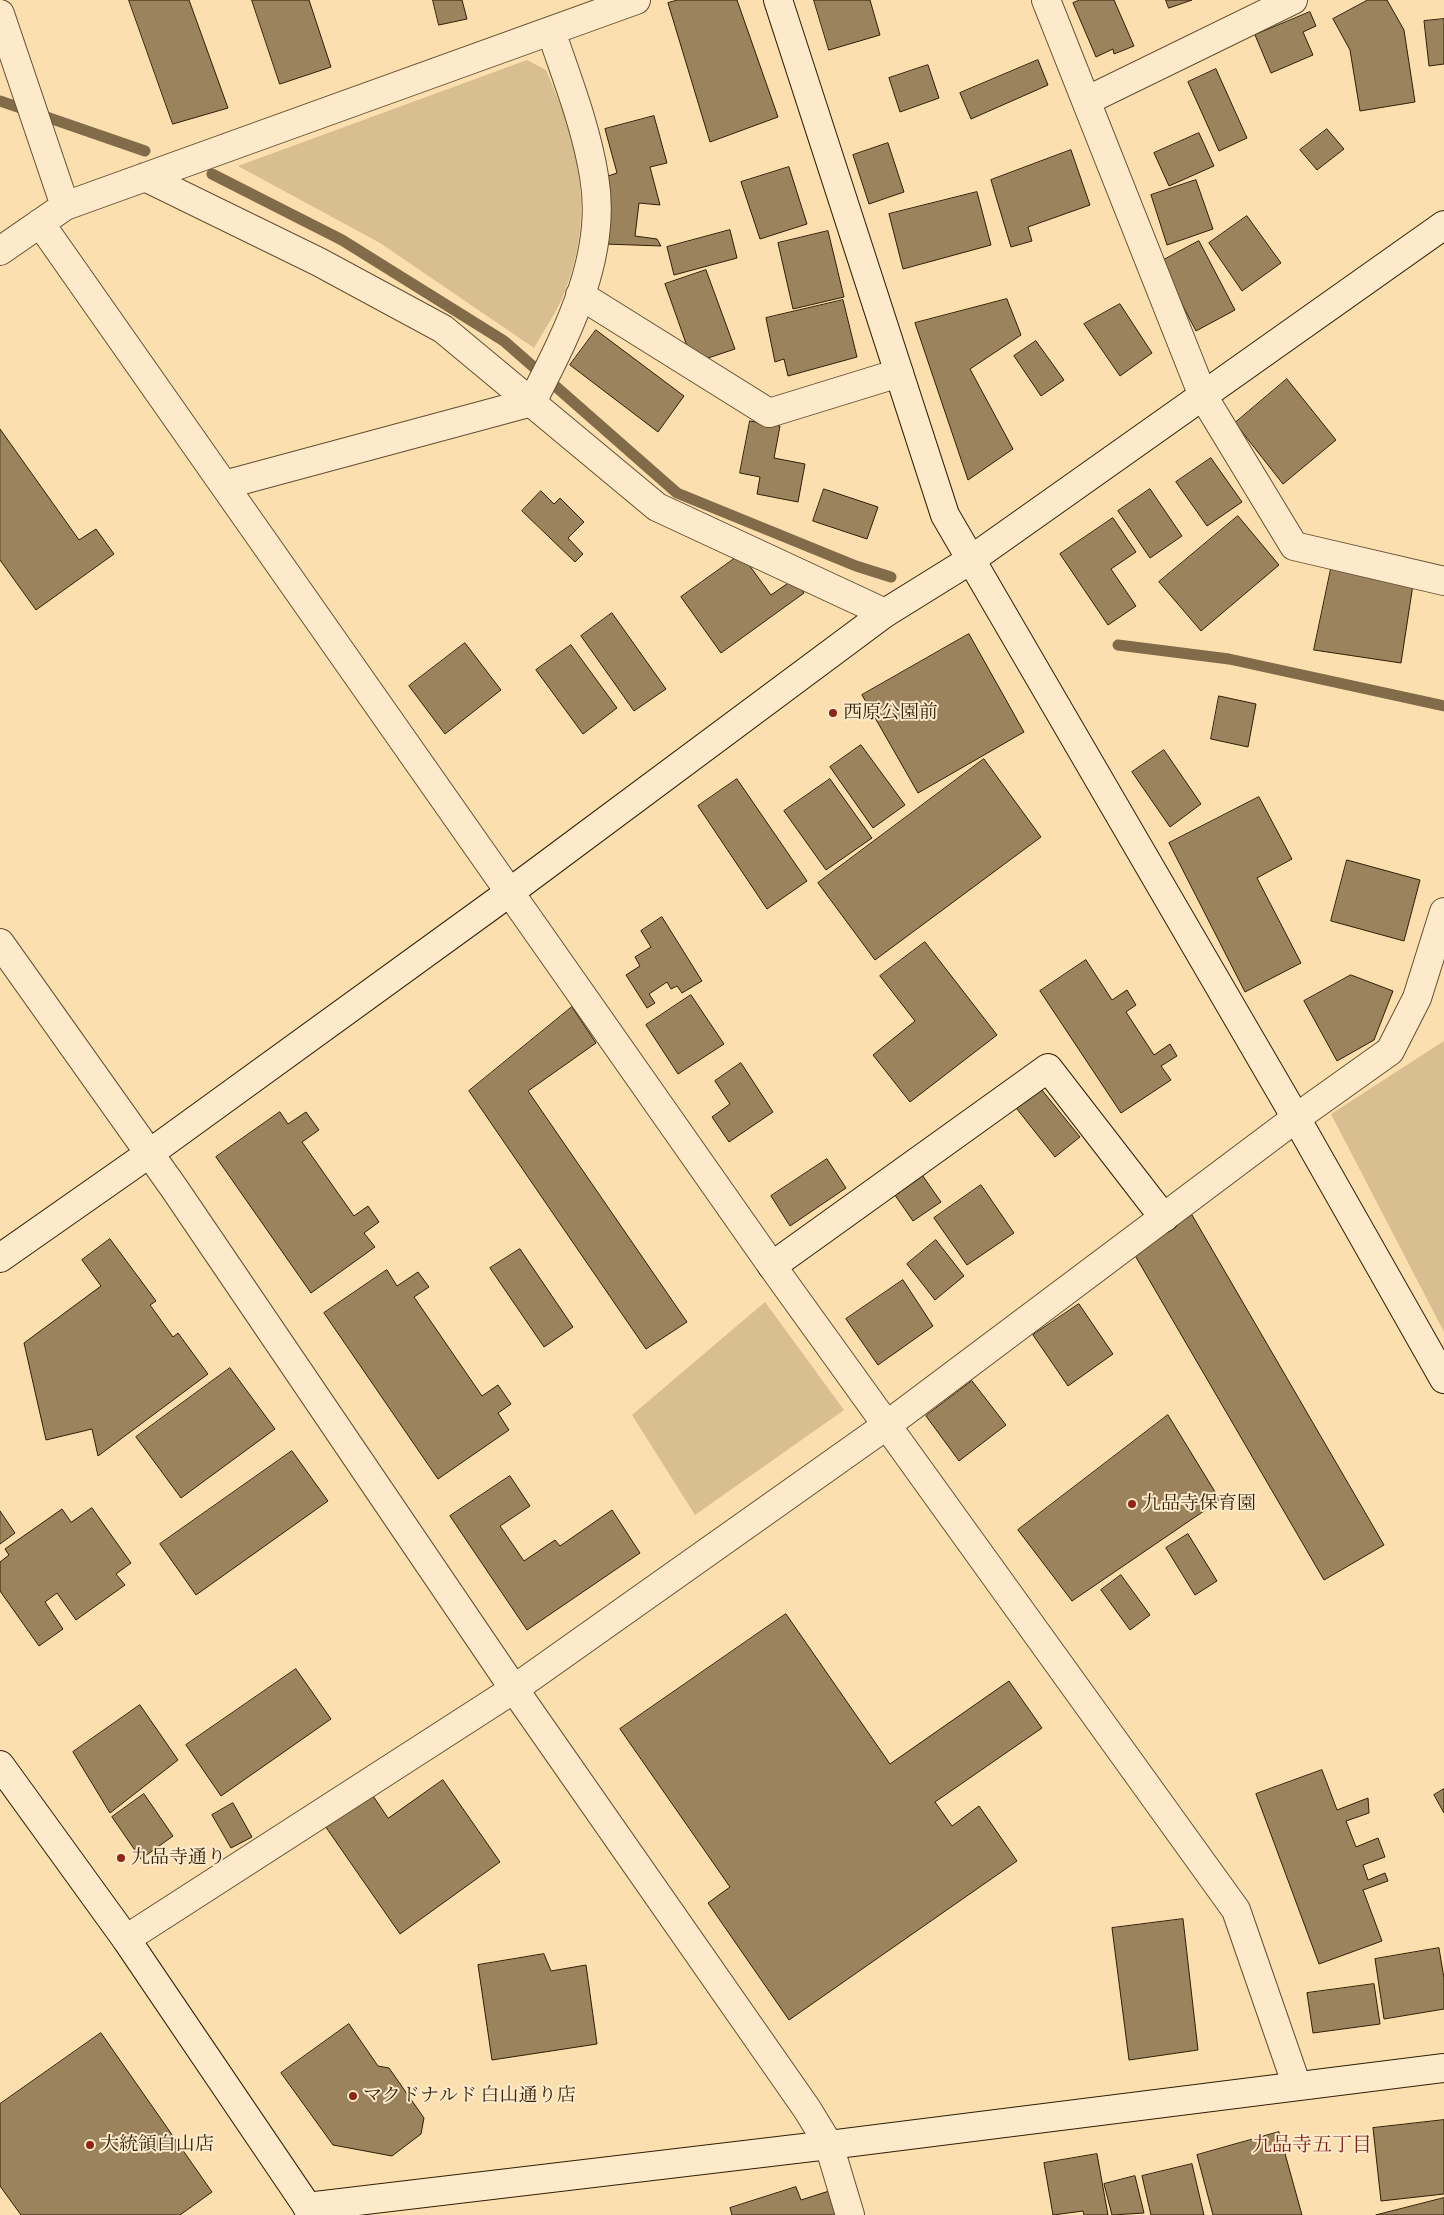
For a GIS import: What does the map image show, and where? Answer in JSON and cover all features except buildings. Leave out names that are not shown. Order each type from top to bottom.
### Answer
[{"type":"street","points":[[0,251],[65,206],[636,0]]},
{"type":"street","points":[[778,0],[945,515],[1296,1118],[1444,1379]]},
{"type":"street","points":[[1046,0],[1203,396],[1294,546],[1444,581]]},
{"type":"street","points":[[1086,101],[1293,0]]},
{"type":"street","points":[[0,14],[65,206]]},
{"type":"street","points":[[224,485],[532,402],[554,360],[588,276],[597,223],[594,178],[583,128],[550,31]]},
{"type":"street","points":[[145,177],[319,262],[443,329],[657,507],[885,613]]},
{"type":"street","points":[[40,223],[772,1266],[1236,1910],[1297,2086]]},
{"type":"street","points":[[0,1258],[150,1153],[510,892],[885,613],[972,559],[1444,225]]},
{"type":"street","points":[[580,295],[769,413],[898,373]]},
{"type":"street","points":[[126,1939],[514,1688],[887,1425],[1296,1118],[1390,1051],[1417,998],[1444,912]]},
{"type":"street","points":[[0,943],[150,1153],[514,1688],[807,2109],[829,2145],[850,2215]]},
{"type":"street","points":[[772,1266],[1048,1068],[1164,1218]]},
{"type":"street","points":[[0,1765],[126,1939],[305,2212],[1444,2068]]},
{"type":"shaded area","points":[[527,60],[546,70],[567,124],[579,179],[581,206],[580,234],[565,291],[555,313],[534,348],[380,243],[238,166]]},
{"type":"shaded area","points":[[1444,1041],[1444,1332],[1331,1114]]},
{"type":"shaded area","points":[[765,1302],[844,1410],[695,1515],[632,1415]]},
{"type":"waterway","points":[[0,101],[145,151]]},
{"type":"waterway","points":[[212,174],[342,240],[504,341],[677,493],[856,566],[891,577]]},
{"type":"waterway","points":[[1118,645],[1229,659],[1444,706]]},
{"type":"place","name":"西原公園前","points":[[833,713]]},
{"type":"place","name":"九品寺保育園","points":[[1132,1504]]},
{"type":"place","name":"九品寺通り","points":[[121,1858]]},
{"type":"place","name":"マクドナルド 白山通り店","points":[[353,2096]]},
{"type":"place","name":"大統領白山店","points":[[90,2145]]},
{"type":"district","name":"九品寺五丁目","points":[[1312,2146]]}]
